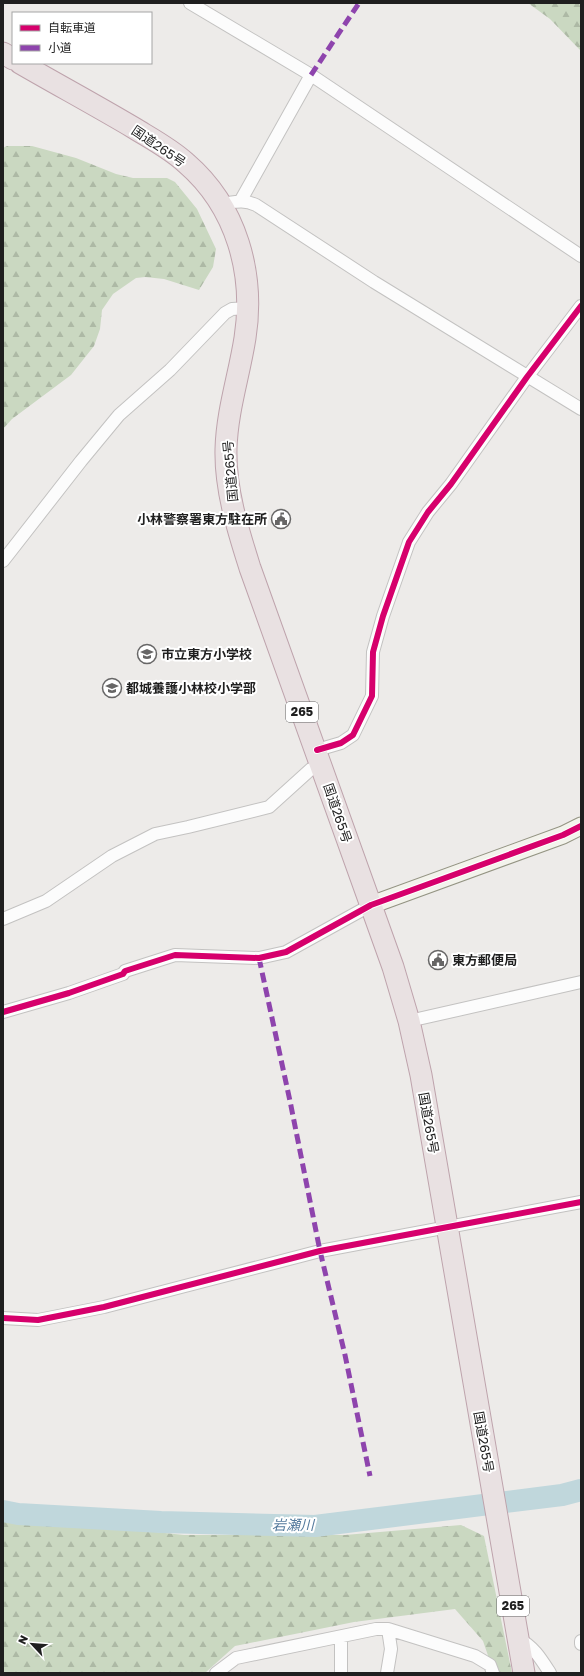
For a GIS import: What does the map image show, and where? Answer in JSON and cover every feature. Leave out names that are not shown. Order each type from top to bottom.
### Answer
[{"type":"highway","points":[[3,53],[12,58]]},
{"type":"highway","name":"国道265号","points":[[22,64],[164,146],[186,163],[206,184],[231,202],[235,233],[244,260],[248,285],[248,308],[245,339],[229,414],[226,450],[229,487],[236,524],[250,568],[394,966],[409,1021],[421,1075],[487,1462],[502,1538],[524,1673]]},
{"type":"street","points":[[190,3],[311,74],[581,256]]},
{"type":"street","points":[[311,74],[231,202],[256,205],[374,282],[581,409]]},
{"type":"street","points":[[3,919],[46,901],[112,856],[155,834],[269,807],[311,769],[319,758],[353,735],[372,696],[373,652],[382,616],[409,542],[428,512],[451,484],[581,306]]},
{"type":"street","points":[[3,561],[119,415],[170,370],[225,312],[232,309],[248,308]]},
{"type":"street","points":[[3,1012],[69,993],[123,974],[125,971],[175,955],[259,958],[286,952],[371,905],[563,835],[581,826]]},
{"type":"street","points":[[409,1021],[581,982]]},
{"type":"street","points":[[3,1318],[38,1320],[104,1307],[320,1252],[447,1228],[491,1218],[581,1202]]},
{"type":"street","points":[[387,1673],[391,1649],[388,1629]]},
{"type":"street","points":[[216,1673],[236,1658],[341,1636],[388,1629],[475,1656],[490,1665],[493,1673]]},
{"type":"street","points":[[341,1636],[341,1673]]},
{"type":"street","points":[[519,1639],[536,1651],[550,1673]]},
{"type":"green space","points":[[528,3],[581,3],[581,51],[550,19]]},
{"type":"green space","points":[[7,146],[32,146],[76,158],[116,174],[133,178],[167,178],[175,182],[197,209],[216,249],[213,267],[199,290],[164,279],[145,277],[136,278],[113,294],[102,310],[100,329],[94,346],[71,375],[12,419],[3,429],[3,148]]},
{"type":"green space","points":[[3,1516],[184,1535],[345,1535],[461,1525],[484,1536],[512,1673],[494,1673],[483,1641],[455,1609],[354,1622],[235,1646],[205,1673],[3,1673]]},
{"type":"waterway","name":"岩瀬川","points":[[3,1511],[18,1514],[161,1522],[315,1526],[562,1495],[581,1490]]},
{"type":"marked path","points":[[311,75],[359,3]]},
{"type":"marked path","points":[[259,958],[290,1101],[320,1251],[345,1355],[370,1476]]},
{"type":"cycle path","points":[[317,750],[341,743],[353,735],[372,696],[373,652],[383,616],[409,542],[428,512],[451,484],[527,377],[581,306]]},
{"type":"cycle path","points":[[3,1012],[69,993],[123,974],[125,971],[175,955],[259,958],[286,952],[371,905],[563,835],[581,826]]},
{"type":"cycle path","points":[[3,1318],[38,1320],[104,1307],[320,1251],[581,1202]]},
{"type":"place","name":"小林警察署東方駐在所","points":[[281,519]]},
{"type":"place","name":"市立東方小学校","points":[[147,654]]},
{"type":"place","name":"都城養護小林校小学部","points":[[112,688]]},
{"type":"place","name":"東方郵便局","points":[[438,960]]}]
